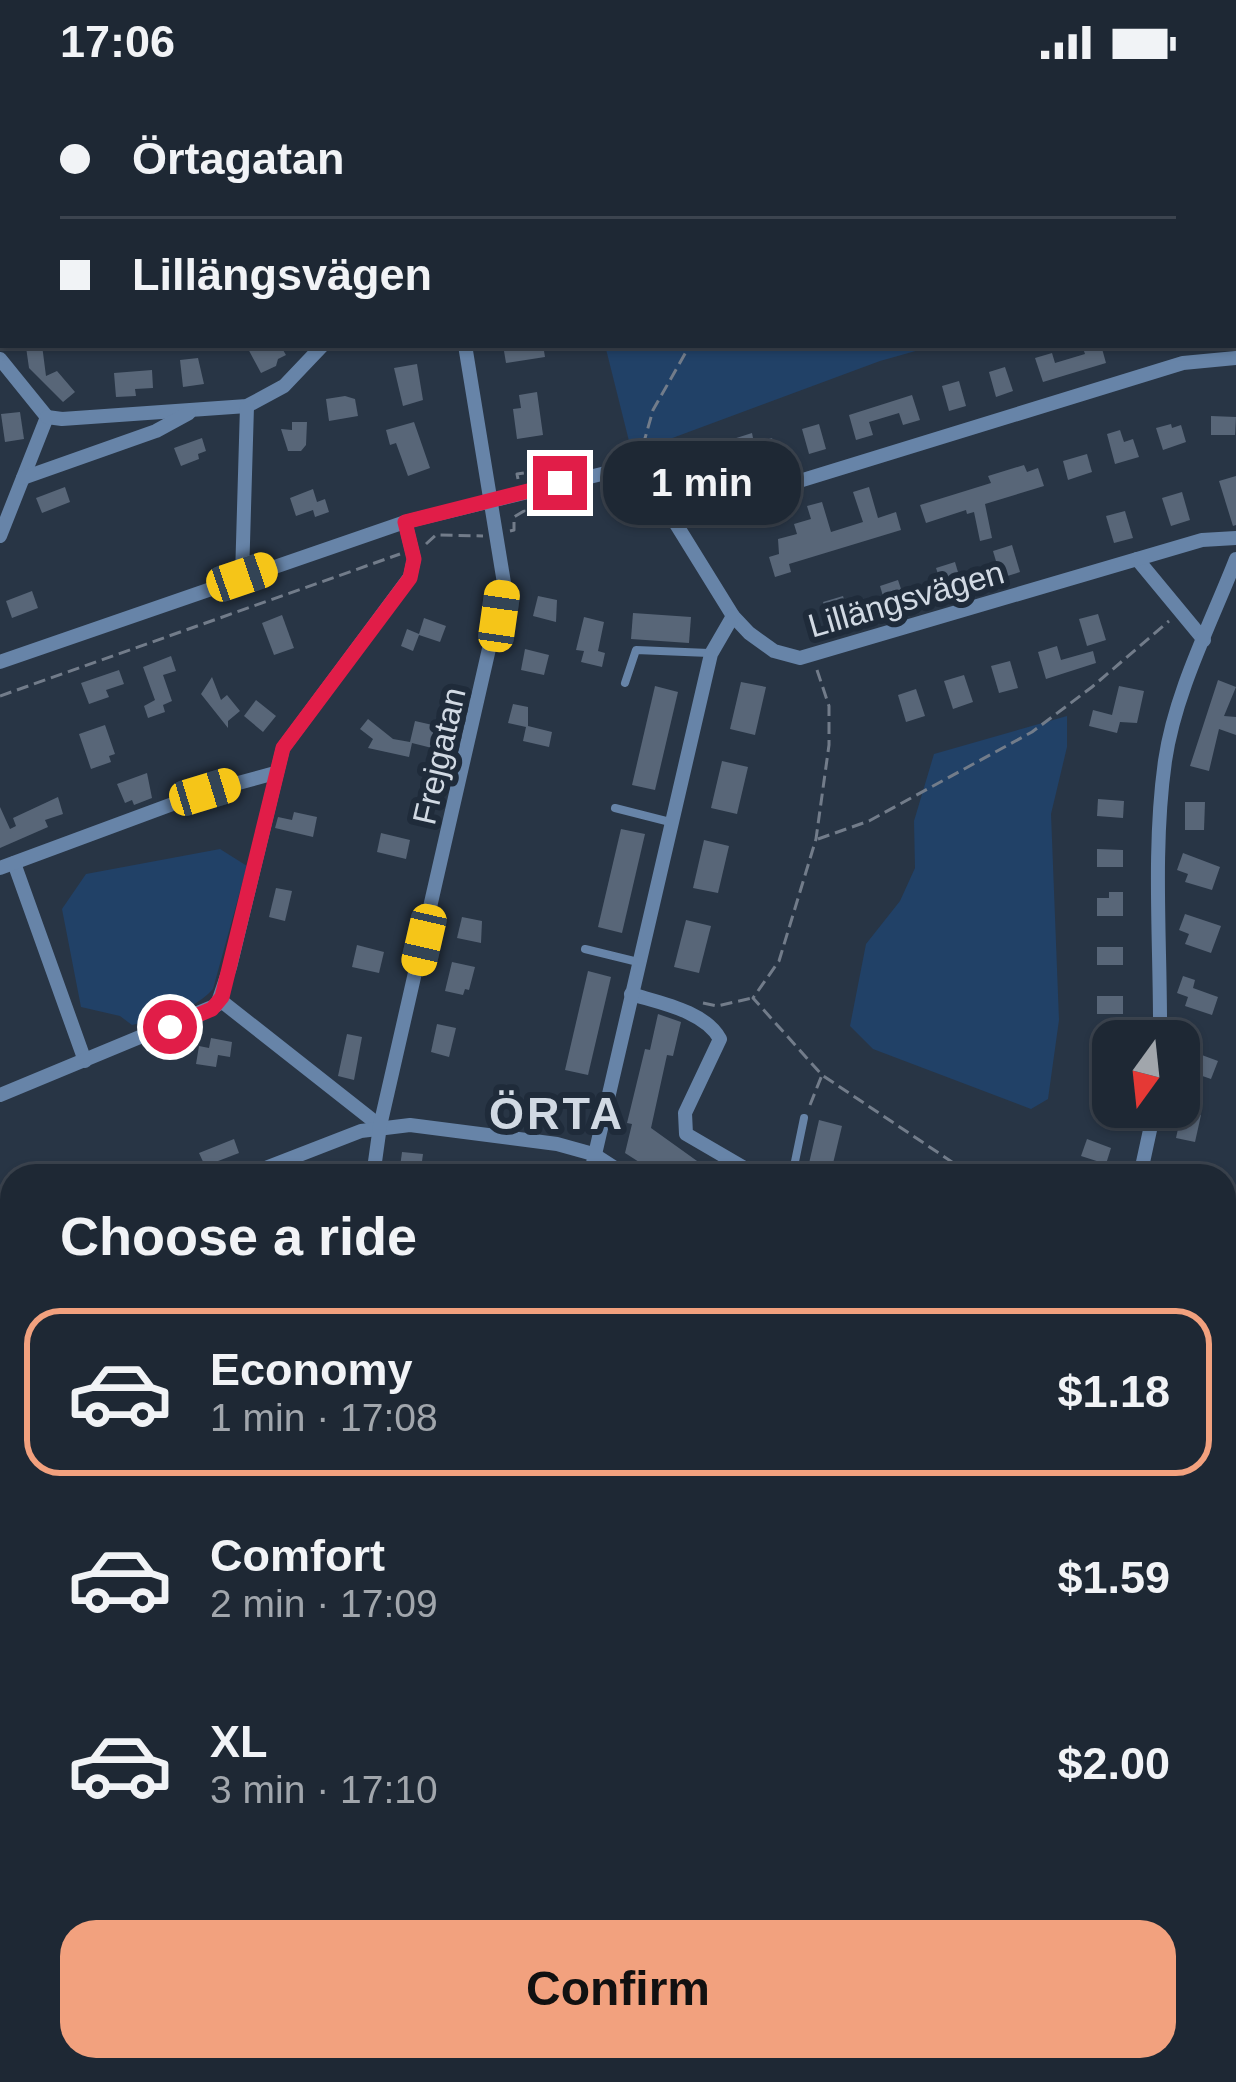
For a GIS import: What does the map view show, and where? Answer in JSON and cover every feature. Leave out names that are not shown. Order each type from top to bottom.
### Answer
[{"type":"street","points":[[47,417],[247,406],[284,386],[320,348]]},
{"type":"street","name":"Frejgatan","points":[[375,1164],[504,583],[466,348]]},
{"type":"street","points":[[676,519],[1183,364],[1236,358]]},
{"type":"street","points":[[0,359],[47,417]]},
{"type":"street","points":[[242,577],[247,406]]},
{"type":"street","points":[[22,478],[156,431],[194,411]]},
{"type":"street","points":[[0,536],[47,417]]},
{"type":"street","points":[[0,662],[405,522],[600,472],[634,476]]},
{"type":"street","name":"Lillängsvägen","points":[[634,476],[656,490],[733,616],[774,651],[787,656],[813,657],[1214,537],[1236,538]]},
{"type":"street","points":[[0,1095],[212,1009],[220,1000],[275,773],[291,732],[410,578],[413,550],[405,522]]},
{"type":"street","points":[[1137,559],[1204,640]]},
{"type":"street","points":[[1160,1020],[1165,757],[1236,559]]},
{"type":"street","points":[[592,1164],[711,653],[733,616]]},
{"type":"street","points":[[85,1061],[7,866],[205,792],[275,773]]},
{"type":"street","points":[[631,994],[679,1008],[716,1031],[720,1039],[685,1113],[686,1133],[738,1164]]},
{"type":"street","points":[[220,1000],[380,1126]]},
{"type":"street","points":[[277,1164],[380,1126],[410,1125],[536,1142],[593,1154],[608,1164]]},
{"type":"street","points":[[1143,1164],[1150,1128]]},
{"type":"lane","points":[[625,683],[636,650],[711,653]]},
{"type":"lane","points":[[615,808],[671,822]]},
{"type":"lane","points":[[585,949],[638,962]]},
{"type":"lane","points":[[794,1164],[804,1118]]},
{"type":"path","points":[[634,476],[653,410],[688,348]]},
{"type":"path","points":[[0,696],[413,550],[436,535],[458,533],[473,538],[514,530],[514,517],[524,511],[518,474],[559,468]]},
{"type":"path","points":[[816,839],[869,821],[1032,732],[1093,687],[1180,611]]},
{"type":"path","points":[[813,657],[829,706],[829,745],[816,839],[779,961],[753,998],[822,1075],[955,1164]]},
{"type":"path","points":[[804,1118],[822,1075]]},
{"type":"shaded area","points":[[606,348],[926,348],[880,361],[632,453]]},
{"type":"shaded area","points":[[1067,716],[1067,747],[1051,814],[1059,1020],[1048,1099],[1031,1109],[873,1049],[850,1026],[866,944],[900,901],[915,868],[914,821],[934,754]]},
{"type":"shaded area","points":[[220,849],[247,866],[213,989],[186,1008],[132,1025],[120,1016],[81,1007],[62,909],[86,874]]},
{"type":"building","points":[[26,348],[42,348],[46,376],[57,371],[75,392],[63,402],[29,368]]},
{"type":"building","points":[[248,348],[282,348],[286,355],[261,373]]},
{"type":"building","points":[[504,348],[544,348],[545,357],[506,363]]},
{"type":"building","points":[[1083,348],[1102,348],[1106,363],[1043,382],[1035,358],[1052,353],[1055,363],[1085,354]]},
{"type":"building","points":[[198,358],[204,384],[183,387],[180,360]]},
{"type":"building","points":[[417,364],[423,400],[403,406],[394,368]]},
{"type":"building","points":[[1005,367],[1013,391],[996,397],[989,372]]},
{"type":"building","points":[[152,370],[153,388],[135,389],[136,396],[116,397],[114,373]]},
{"type":"building","points":[[959,381],[966,406],[949,411],[942,386]]},
{"type":"building","points":[[537,392],[543,435],[517,439],[513,409],[521,408],[519,395]]},
{"type":"building","points":[[912,395],[920,420],[903,425],[899,413],[869,422],[873,435],[856,440],[849,415]]},
{"type":"building","points":[[326,399],[355,399],[358,416],[329,421]]},
{"type":"building","points":[[20,412],[24,439],[5,442],[1,414]]},
{"type":"building","points":[[1211,416],[1236,417],[1235,435],[1211,435]]},
{"type":"building","points":[[292,422],[307,422],[306,445],[301,451],[288,451],[281,429],[292,430]]},
{"type":"building","points":[[414,422],[430,468],[408,476],[386,430]]},
{"type":"building","points":[[819,424],[826,449],[809,454],[802,429]]},
{"type":"building","points":[[1171,424],[1172,428],[1181,425],[1186,442],[1163,450],[1156,428]]},
{"type":"building","points":[[1120,430],[1124,442],[1133,439],[1139,457],[1115,464],[1107,434]]},
{"type":"building","points":[[752,433],[755,448],[727,456],[733,477],[716,483],[705,448]]},
{"type":"building","points":[[202,438],[206,451],[181,466],[174,448]]},
{"type":"building","points":[[772,438],[780,463],[762,469],[755,443]]},
{"type":"building","points":[[1087,454],[1092,472],[1068,480],[1063,461]]},
{"type":"building","points":[[1024,465],[1027,472],[1038,468],[1044,486],[985,504],[992,538],[980,541],[974,512],[967,514],[966,510],[926,523],[920,505],[991,483],[988,476]]},
{"type":"building","points":[[1236,476],[1236,525],[1233,526],[1219,481]]},
{"type":"building","points":[[65,487],[70,502],[42,513],[36,498]]},
{"type":"building","points":[[869,487],[878,518],[896,512],[901,530],[789,564],[791,572],[775,577],[769,557],[779,554],[778,539],[797,534],[794,524],[811,519],[807,506],[822,502],[831,532],[863,522],[853,492]]},
{"type":"building","points":[[313,489],[317,502],[325,499],[329,512],[315,517],[313,510],[296,516],[290,498]]},
{"type":"building","points":[[1182,492],[1190,520],[1171,526],[1162,498]]},
{"type":"building","points":[[1125,511],[1133,538],[1114,543],[1106,516]]},
{"type":"building","points":[[1012,545],[1020,572],[1001,578],[993,551]]},
{"type":"building","points":[[955,562],[963,589],[945,595],[936,568]]},
{"type":"building","points":[[898,580],[907,607],[888,613],[880,586]]},
{"type":"building","points":[[32,591],[38,608],[12,618],[6,601]]},
{"type":"building","points":[[538,596],[557,600],[556,622],[533,616]]},
{"type":"building","points":[[843,596],[851,624],[832,630],[823,602]]},
{"type":"building","points":[[633,613],[691,617],[689,643],[631,639]]},
{"type":"building","points":[[1098,614],[1106,640],[1087,646],[1079,619]]},
{"type":"building","points":[[282,615],[294,648],[274,655],[262,623]]},
{"type":"building","points":[[584,617],[604,622],[598,651],[605,653],[602,667],[581,662],[584,651],[576,650]]},
{"type":"building","points":[[424,618],[446,626],[440,642],[419,635],[413,651],[401,646],[407,629],[419,634]]},
{"type":"building","points":[[1057,646],[1061,660],[1093,651],[1096,663],[1046,679],[1038,652]]},
{"type":"building","points":[[525,649],[549,655],[544,675],[521,670]]},
{"type":"building","points":[[171,656],[176,671],[163,675],[172,701],[163,705],[165,712],[148,718],[144,706],[155,700],[143,667]]},
{"type":"building","points":[[1010,661],[1018,688],[999,693],[991,666]]},
{"type":"building","points":[[119,670],[124,684],[106,690],[109,697],[89,704],[81,683]]},
{"type":"building","points":[[964,675],[973,702],[953,709],[944,681]]},
{"type":"building","points":[[212,677],[221,700],[227,695],[240,711],[228,721],[228,728],[201,694]]},
{"type":"building","points":[[1218,680],[1236,687],[1224,716],[1236,717],[1236,735],[1219,729],[1209,771],[1190,766]]},
{"type":"building","points":[[741,682],[766,687],[755,735],[730,729]]},
{"type":"building","points":[[655,686],[678,692],[655,790],[632,785]]},
{"type":"building","points":[[1119,686],[1144,691],[1137,723],[1120,722],[1117,733],[1089,726],[1093,710],[1112,715]]},
{"type":"building","points":[[916,689],[925,716],[906,722],[898,695]]},
{"type":"building","points":[[256,700],[276,716],[263,732],[244,716]]},
{"type":"building","points":[[513,704],[528,707],[528,726],[552,732],[549,747],[523,741],[526,727],[508,723]]},
{"type":"building","points":[[368,719],[393,739],[410,742],[415,721],[437,726],[432,748],[412,743],[409,757],[368,748],[373,739],[360,729]]},
{"type":"building","points":[[105,725],[115,754],[109,756],[111,762],[91,769],[79,734]]},
{"type":"building","points":[[722,761],[748,767],[737,814],[711,808]]},
{"type":"building","points":[[147,773],[152,798],[134,805],[132,800],[125,803],[117,784]]},
{"type":"building","points":[[58,797],[63,814],[45,820],[48,827],[0,848],[0,807],[10,829],[16,826],[13,818]]},
{"type":"building","points":[[1098,799],[1124,801],[1123,818],[1097,816]]},
{"type":"building","points":[[1185,802],[1205,802],[1204,830],[1185,830]]},
{"type":"building","points":[[294,812],[317,817],[313,837],[275,828],[278,817],[292,820]]},
{"type":"building","points":[[621,829],[645,834],[622,933],[598,927]]},
{"type":"building","points":[[381,833],[410,840],[406,859],[377,852]]},
{"type":"building","points":[[704,840],[729,846],[718,893],[693,888]]},
{"type":"building","points":[[1097,849],[1123,850],[1123,867],[1097,867]]},
{"type":"building","points":[[1183,853],[1220,867],[1212,890],[1185,882],[1188,874],[1177,870]]},
{"type":"building","points":[[276,888],[292,891],[285,921],[269,917]]},
{"type":"building","points":[[1109,892],[1123,892],[1123,916],[1097,916],[1097,898],[1109,898]]},
{"type":"building","points":[[1185,914],[1221,926],[1211,953],[1185,944],[1189,934],[1179,930]]},
{"type":"building","points":[[462,917],[482,921],[481,943],[457,938]]},
{"type":"building","points":[[686,920],[711,926],[699,973],[674,967]]},
{"type":"building","points":[[357,945],[384,952],[379,973],[352,967]]},
{"type":"building","points":[[1097,947],[1123,947],[1123,965],[1097,965]]},
{"type":"building","points":[[452,962],[475,967],[463,995],[445,991]]},
{"type":"building","points":[[588,971],[611,977],[588,1075],[565,1070]]},
{"type":"building","points":[[1183,976],[1195,980],[1193,988],[1218,997],[1212,1015],[1185,1006],[1188,997],[1177,993]]},
{"type":"building","points":[[1097,996],[1123,996],[1123,1014],[1097,1014]]},
{"type":"building","points":[[658,1014],[681,1022],[673,1056],[667,1055],[651,1128],[701,1164],[642,1164],[625,1153],[632,1124],[627,1123],[645,1049],[650,1050]]},
{"type":"building","points":[[437,1024],[456,1028],[449,1057],[431,1052]]},
{"type":"building","points":[[347,1034],[362,1037],[354,1080],[338,1076]]},
{"type":"building","points":[[211,1038],[232,1042],[230,1057],[218,1055],[216,1067],[196,1064],[199,1046],[209,1048]]},
{"type":"building","points":[[1200,1054],[1218,1061],[1211,1079],[1200,1075]]},
{"type":"building","points":[[819,1120],[842,1126],[833,1164],[809,1164]]},
{"type":"building","points":[[1178,1128],[1198,1128],[1195,1142],[1176,1138]]},
{"type":"building","points":[[234,1139],[239,1153],[204,1164],[199,1153]]},
{"type":"building","points":[[1087,1139],[1111,1148],[1106,1164],[1081,1156]]},
{"type":"building","points":[[402,1152],[423,1154],[422,1164],[400,1164]]},
{"type":"district","name":"ÖRTA","points":[[557,1113]]},
{"type":"route","points":[[170,1027],[212,1009],[222,997],[283,748],[410,578],[414,559],[405,522],[560,483]]}]
